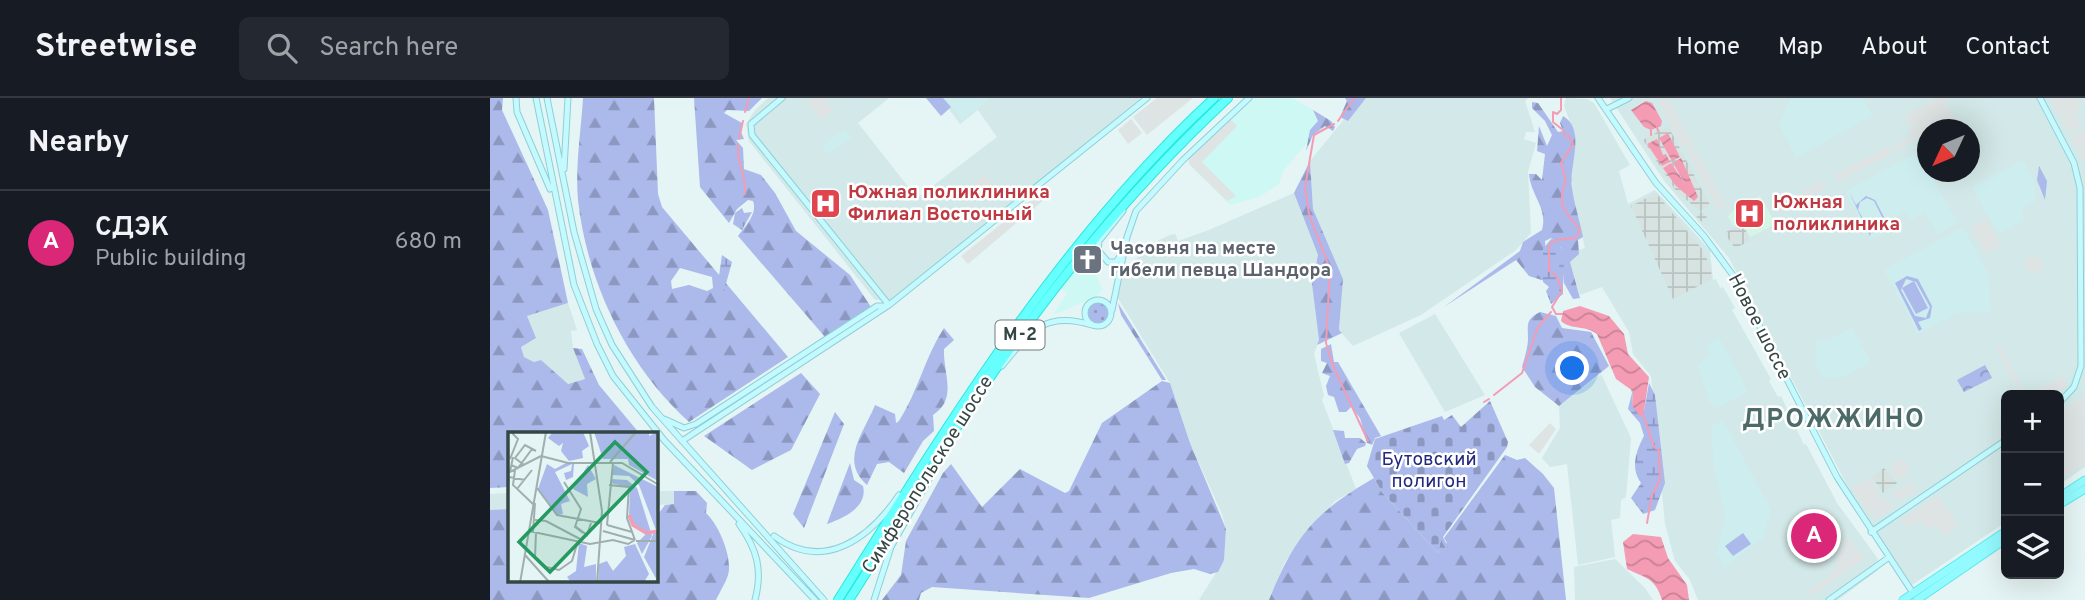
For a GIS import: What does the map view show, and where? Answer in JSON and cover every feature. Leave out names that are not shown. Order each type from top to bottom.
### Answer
[{"type":"highway","name":"Симферопольское шоссе","points":[[838,600],[948,423],[1016,323],[1074,249],[1146,167],[1214,98]]},
{"type":"highway","name":"Симферопольское шоссе","points":[[849,600],[976,398],[1057,286],[1137,191],[1228,98]]},
{"type":"main road","points":[[2064,494],[2085,480]]},
{"type":"main road","points":[[2064,502],[2085,489]]},
{"type":"main road","points":[[1915,597],[2001,535]]},
{"type":"main road","points":[[1903,600],[1915,597],[2001,542]]},
{"type":"street","points":[[516,98],[517,112],[555,200]]},
{"type":"street","points":[[536,98],[555,200],[581,307],[613,376],[658,432]]},
{"type":"street","points":[[547,98],[574,232],[596,309],[627,373],[662,419],[824,600]]},
{"type":"street","points":[[565,187],[564,141],[568,98]]},
{"type":"street","points":[[782,98],[751,124],[752,135],[889,305]]},
{"type":"street","points":[[682,441],[889,305],[1147,98]]},
{"type":"street","points":[[976,398],[1034,328],[1058,320],[1092,325],[1107,324],[1132,218],[1141,204],[1249,98]]},
{"type":"street","name":"Новое шоссе","points":[[1598,98],[1656,183],[1704,236],[1735,278],[1816,438],[1871,532],[1915,597]]},
{"type":"street","points":[[1607,109],[1629,98]]},
{"type":"street","points":[[2040,98],[2074,163],[2080,188],[2081,366],[2074,387],[2064,398]]},
{"type":"street","points":[[1125,246],[1122,256],[1113,262],[1104,260],[1098,250],[1100,241],[1137,191]]},
{"type":"street","points":[[1092,325],[1085,313],[1090,303],[1104,301],[1112,310]]},
{"type":"street","points":[[662,419],[684,428],[696,424],[877,306],[889,305]]},
{"type":"street","points":[[752,518],[782,542],[804,550],[830,550],[857,541],[882,519],[948,423]]},
{"type":"street","points":[[874,600],[891,547],[956,431]]},
{"type":"street","points":[[658,432],[815,600]]},
{"type":"street","points":[[1871,532],[2001,443]]},
{"type":"street","points":[[718,496],[747,535],[758,558],[759,585],[755,600]]},
{"type":"street","points":[[1829,600],[1888,558]]},
{"type":"shaded area","points":[[768,98],[889,98],[858,123],[917,198],[997,137],[978,110],[960,124],[941,98],[1141,98],[893,300],[875,300],[749,141],[746,124],[755,110]]},
{"type":"shaded area","points":[[812,98],[824,98],[834,110],[821,119],[808,103]]},
{"type":"shaded area","points":[[945,98],[990,98],[962,121]]},
{"type":"shaded area","points":[[1157,98],[1193,98],[1147,135],[1133,117]]},
{"type":"shaded area","points":[[1254,98],[1292,98],[1313,110],[1318,121],[1307,143],[1283,171],[1279,184],[1259,197],[1230,205],[1189,164],[1189,158]]},
{"type":"shaded area","points":[[1356,98],[1528,98],[1525,101],[1535,132],[1526,132],[1524,139],[1536,143],[1528,172],[1531,233],[1516,250],[1421,315],[1353,346],[1339,330],[1343,279],[1313,209],[1310,161],[1342,122]]},
{"type":"shaded area","points":[[1566,98],[1587,99],[1594,103],[1630,165],[1619,171],[1628,204],[1655,190],[1710,250],[1713,280],[1716,279],[1720,288],[1723,287],[1735,308],[1732,310],[1771,379],[1769,381],[1778,397],[1781,396],[1804,445],[1806,444],[1837,503],[1878,559],[1878,570],[1838,600],[1698,600],[1690,580],[1675,561],[1665,524],[1651,376],[1633,354],[1629,332],[1602,287],[1580,295],[1567,254],[1585,248],[1572,194],[1569,119],[1564,106]]},
{"type":"shaded area","name":"ДРОЖЖИНО","points":[[1610,98],[2085,98],[2085,467],[2064,482],[2064,390],[2001,390],[2001,525],[1912,585],[1850,491],[1729,258],[1665,182]]},
{"type":"shaded area","points":[[1666,98],[1690,144],[1683,148],[1658,101]]},
{"type":"shaded area","points":[[1791,98],[1863,98],[1873,115],[1796,158],[1779,124]]},
{"type":"shaded area","points":[[1937,98],[1944,98],[1955,119],[1917,119],[1917,139],[1895,151],[1892,147],[1912,136],[1905,116]]},
{"type":"shaded area","points":[[2050,98],[2080,98],[2077,100],[2080,108],[2075,113],[2081,126],[2069,133]]},
{"type":"shaded area","points":[[1672,104],[1727,206],[1725,207]]},
{"type":"shaded area","points":[[1229,118],[1237,126],[1202,162],[1236,196],[1227,201],[1189,164],[1189,158]]},
{"type":"shaded area","points":[[1131,119],[1142,133],[1128,144],[1118,130]]},
{"type":"shaded area","points":[[1668,126],[1710,205],[1701,211],[1707,217],[1702,222],[1696,216],[1701,212],[1676,191],[1643,140]]},
{"type":"shaded area","points":[[844,129],[852,138],[828,154],[822,146]]},
{"type":"shaded area","points":[[2084,130],[2085,132],[2085,164],[2071,137]]},
{"type":"shaded area","points":[[1691,146],[1724,208],[1719,211],[1686,149]]},
{"type":"shaded area","points":[[1889,146],[1892,153],[1838,182],[1834,175]]},
{"type":"shaded area","points":[[1917,153],[1917,182],[1935,182],[1957,223],[1937,234],[1925,212],[1910,220],[1905,211],[1890,219],[1894,228],[1871,240],[1845,191]]},
{"type":"shaded area","points":[[2023,160],[2035,182],[2035,201],[2023,207],[2023,221],[1998,234],[1972,187]]},
{"type":"shaded area","points":[[985,174],[999,191],[987,201],[971,186]]},
{"type":"shaded area","points":[[1821,181],[1825,188],[1779,213],[1777,205]]},
{"type":"shaded area","points":[[1040,193],[1045,199],[968,264],[961,256]]},
{"type":"shaded area","points":[[1294,193],[1318,255],[1312,284],[1319,340],[1314,354],[1324,396],[1322,400],[1356,489],[1335,501],[1285,562],[1269,600],[1199,600],[1224,560],[1226,529],[1222,514],[1190,443],[1170,383],[1116,295],[1125,269],[1155,242],[1175,234],[1178,241]]},
{"type":"shaded area","points":[[1656,193],[1702,249],[1711,267],[1712,279],[1673,299],[1631,206]]},
{"type":"shaded area","name":"Южная поликлиника","points":[[1760,196],[1776,224],[1750,237],[1742,223],[1734,227],[1728,217],[1731,212]]},
{"type":"shaded area","points":[[1987,219],[2001,246],[1985,254],[1971,227]]},
{"type":"shaded area","points":[[1743,224],[1750,241],[1735,248],[1724,233]]},
{"type":"shaded area","points":[[1963,227],[1989,275],[1990,312],[1958,313],[1918,334],[1884,270]]},
{"type":"shaded area","points":[[2034,256],[2040,259],[2043,265],[2040,271],[2034,274],[2028,271],[2025,265],[2028,259]]},
{"type":"shaded area","points":[[1090,265],[1103,289],[1096,297],[1053,315],[1067,293],[1060,288],[1077,267]]},
{"type":"shaded area","points":[[568,303],[577,330],[571,331],[573,348],[585,379],[567,384],[541,360],[534,362],[524,357],[521,347],[535,338],[527,316]]},
{"type":"shaded area","points":[[1435,314],[1485,395],[1445,412],[1399,333]]},
{"type":"shaded area","points":[[1852,327],[1871,362],[1843,377],[1822,378],[1815,364],[1817,339],[1829,340]]},
{"type":"shaded area","points":[[1719,337],[1748,392],[1717,408],[1710,403],[1698,366],[1710,353],[1707,344]]},
{"type":"shaded area","points":[[2000,345],[2023,390],[2018,390],[1996,347]]},
{"type":"shaded area","points":[[1601,374],[1631,438],[1626,497],[1621,500],[1620,518],[1611,520],[1615,557],[1578,565],[1567,464],[1550,467],[1542,458],[1560,428],[1559,406]]},
{"type":"shaded area","points":[[2064,375],[2066,386],[2063,390],[2037,390]]},
{"type":"shaded area","points":[[2084,396],[2085,463],[2064,477],[2064,453],[2064,410]]},
{"type":"shaded area","points":[[1723,420],[1771,510],[1763,538],[1725,567],[1716,554],[1726,517],[1714,470],[1711,426]]},
{"type":"shaded area","points":[[1550,423],[1556,429],[1539,454],[1529,445]]},
{"type":"shaded area","points":[[1900,460],[1906,463],[1909,469],[1906,475],[1900,478],[1894,475],[1891,469],[1894,463]]},
{"type":"shaded area","points":[[1884,468],[1897,483],[1883,493],[1872,477]]},
{"type":"shaded area","points":[[1871,478],[1882,499],[1887,497],[1894,508],[1877,517],[1870,516],[1852,488]]},
{"type":"shaded area","points":[[1914,481],[1914,492],[1896,501],[1891,493]]},
{"type":"shaded area","points":[[658,491],[674,491],[674,504],[658,505]]},
{"type":"shaded area","points":[[508,493],[508,509],[490,510],[490,494]]},
{"type":"shaded area","points":[[1937,496],[1959,525],[1945,535],[1935,526],[1927,528],[1920,521],[1906,527],[1901,521],[1922,506],[1924,508],[1925,504]]},
{"type":"shaded area","points":[[1849,540],[1864,559],[1811,596],[1808,591],[1834,572],[1842,542]]},
{"type":"shaded area","points":[[1615,559],[1645,588],[1653,600],[1575,600],[1574,567]]},
{"type":"green space","points":[[490,98],[503,98],[502,110],[548,210],[568,303],[527,316],[536,338],[521,347],[524,357],[534,362],[541,360],[568,384],[585,379],[573,348],[582,349],[599,385],[638,432],[508,432],[508,487],[490,488]]},
{"type":"green space","points":[[583,98],[654,98],[658,194],[662,207],[788,357],[689,422],[667,400],[629,349],[601,292],[590,261],[577,187]],"holes":[[[680,268],[712,277],[713,288],[707,291],[689,285],[672,289],[671,281]]]},
{"type":"green space","points":[[694,98],[762,98],[749,111],[727,110],[724,113],[742,123],[741,132],[744,139],[736,140],[743,148],[744,169],[761,175],[775,193],[796,231],[850,275],[871,307],[825,337],[738,236],[754,211],[753,201],[748,200],[737,209],[729,223],[700,187]]},
{"type":"green space","points":[[926,98],[943,98],[951,107],[941,116]]},
{"type":"green space","points":[[1345,98],[1366,98],[1348,121],[1340,117],[1347,101]]},
{"type":"green space","points":[[1532,102],[1538,103],[1558,132],[1563,131],[1560,123],[1563,116],[1574,130],[1575,149],[1571,179],[1583,237],[1578,240],[1579,254],[1570,262],[1580,298],[1573,299],[1564,283],[1561,248],[1551,238],[1545,241],[1548,282],[1529,276],[1516,260],[1444,307],[1520,251],[1523,242],[1542,230],[1543,215],[1529,174],[1536,174],[1542,180],[1545,154],[1537,151],[1539,126],[1547,146],[1552,135],[1545,121],[1532,108]]},
{"type":"green space","points":[[1313,110],[1331,121],[1335,127],[1333,131],[1325,126],[1313,135],[1306,151],[1310,130],[1318,121]]},
{"type":"green space","points":[[1310,161],[1313,209],[1343,279],[1339,330],[1342,333],[1317,345],[1319,340],[1312,284],[1318,255],[1294,193]]},
{"type":"green space","points":[[2039,166],[2047,181],[2045,200],[2037,180]]},
{"type":"green space","points":[[1849,192],[1856,205],[1866,196],[1875,200],[1886,221],[1882,231],[1871,232],[1870,236]],"holes":[[[1867,198],[1874,201],[1883,219],[1879,230],[1869,229],[1858,210],[1860,202]]]},
{"type":"green space","points":[[742,208],[744,213],[752,212],[742,230],[733,224],[735,213]]},
{"type":"green space","points":[[1551,239],[1561,248],[1564,271],[1563,294],[1551,304],[1546,291],[1549,287],[1543,282],[1543,249]]},
{"type":"green space","points":[[722,255],[732,262],[724,291],[718,283]]},
{"type":"green space","points":[[1907,276],[1918,279],[1932,306],[1930,318],[1918,322],[1922,329],[1919,331],[1895,283]],"holes":[[[1906,279],[1916,282],[1930,307],[1926,318],[1915,316],[1901,290]]]},
{"type":"green space","points":[[1914,281],[1928,308],[1916,314],[1902,288]]},
{"type":"green space","points":[[1099,302],[1107,305],[1110,313],[1107,321],[1099,324],[1091,321],[1088,313],[1091,305]]},
{"type":"green space","points":[[1118,303],[1166,380],[1162,380],[1121,315]]},
{"type":"green space","points":[[1540,312],[1556,316],[1562,328],[1591,332],[1609,366],[1559,406],[1535,387],[1522,367],[1527,346],[1528,323]]},
{"type":"green space","points":[[944,328],[954,340],[944,349],[947,394],[941,408],[933,415],[934,431],[923,441],[904,473],[889,462],[877,464],[867,485],[859,476],[854,456],[875,405],[895,414],[896,423],[899,421]]},
{"type":"green space","points":[[1331,344],[1334,362],[1338,362],[1381,436],[1375,438],[1372,445],[1367,443],[1360,418],[1351,407],[1346,412],[1339,412],[1334,397],[1328,395],[1326,386],[1330,376],[1322,373],[1327,363],[1321,361],[1321,349]]},
{"type":"green space","points":[[1985,365],[1992,378],[1964,392],[1957,380]]},
{"type":"green space","points":[[801,373],[820,394],[791,450],[752,470],[704,436]]},
{"type":"green space","points":[[1162,381],[1170,383],[1190,443],[1226,529],[1224,560],[1218,572],[1210,574],[1194,569],[1171,573],[1089,598],[932,587],[921,593],[919,600],[882,600],[901,575],[906,541],[943,473],[951,464],[982,507],[1020,469],[1065,493],[1069,491],[1102,423]]},
{"type":"green space","points":[[1649,383],[1655,395],[1665,483],[1655,510],[1643,514],[1631,498],[1641,483],[1635,460],[1644,436],[1640,423],[1628,409],[1632,393],[1630,386],[1633,391],[1632,405],[1644,411]]},
{"type":"green space","name":"Бутовский полигон","points":[[1490,401],[1508,442],[1507,447],[1443,537],[1448,547],[1446,549],[1441,540],[1438,553],[1382,492],[1367,466],[1375,439],[1442,416],[1444,420],[1452,415],[1461,427]]},
{"type":"green space","points":[[835,412],[844,424],[804,528],[793,514]]},
{"type":"green space","points":[[1333,430],[1344,431],[1345,438],[1360,438],[1366,443],[1357,449],[1349,463],[1345,464]]},
{"type":"green space","points":[[1505,455],[1517,460],[1525,458],[1554,488],[1566,600],[1269,600],[1288,559],[1309,528],[1336,503],[1374,478],[1382,492],[1438,553],[1441,539],[1447,543],[1444,538]]},
{"type":"green space","points":[[850,463],[854,480],[863,486],[862,500],[853,511],[827,524]]},
{"type":"green space","points":[[674,491],[696,491],[707,503],[706,513],[715,524],[728,555],[729,573],[716,600],[490,600],[490,510],[508,509],[508,582],[658,582],[658,514],[665,505],[674,504]]},
{"type":"green space","points":[[1743,533],[1751,544],[1733,556],[1725,546]]},
{"type":"water","points":[[1646,101],[1652,103],[1662,121],[1661,126],[1651,130],[1644,127],[1631,110]]},
{"type":"water","points":[[1668,133],[1680,157],[1672,161],[1659,138]]},
{"type":"water","points":[[1657,139],[1663,155],[1666,154],[1670,162],[1662,166],[1647,144]]},
{"type":"water","points":[[1681,158],[1698,197],[1694,201],[1676,186],[1663,168],[1671,163],[1686,185],[1673,163]]},
{"type":"water","points":[[1580,306],[1609,316],[1624,334],[1628,354],[1649,377],[1644,411],[1640,417],[1632,405],[1633,391],[1616,379],[1597,334],[1561,321],[1563,311]]},
{"type":"water","points":[[1633,534],[1661,537],[1668,558],[1687,585],[1689,600],[1662,600],[1653,582],[1627,569],[1623,542]]},
{"type":"waterway","points":[[745,112],[749,98]]},
{"type":"waterway","points":[[1338,121],[1354,98]]},
{"type":"waterway","points":[[1561,98],[1561,110],[1557,114],[1553,112],[1553,122],[1563,130],[1565,136],[1569,136],[1573,144],[1561,163],[1566,181],[1562,202],[1566,213],[1580,230],[1576,238],[1556,240],[1549,245],[1549,271],[1557,276],[1562,291],[1552,307],[1556,314],[1562,314]]},
{"type":"waterway","points":[[739,139],[743,121]]},
{"type":"waterway","points":[[1334,124],[1314,135],[1305,187],[1309,214],[1330,269],[1326,343],[1333,366],[1368,441]]},
{"type":"waterway","points":[[1657,127],[1658,131]]},
{"type":"waterway","points":[[1651,130],[1651,135]]},
{"type":"waterway","points":[[738,145],[745,194]]},
{"type":"waterway","points":[[1494,395],[1522,373],[1538,327],[1551,312]]},
{"type":"waterway","points":[[1484,402],[1489,399]]},
{"type":"waterway","points":[[1643,414],[1654,447],[1659,450],[1660,479],[1652,495],[1647,523]]},
{"type":"place","name":"Южная поликлиника Филиал Восточный","points":[[825,204]]},
{"type":"place","name":"Южная поликлиника","points":[[1750,214]]},
{"type":"place","name":"Часовня на месте гибели певца Шандора","points":[[1087,260]]},
{"type":"place","name":"СДЭК","points":[[1814,536]]},
{"type":"district","name":"ДРОЖЖИНО","points":[[1834,420]]}]
